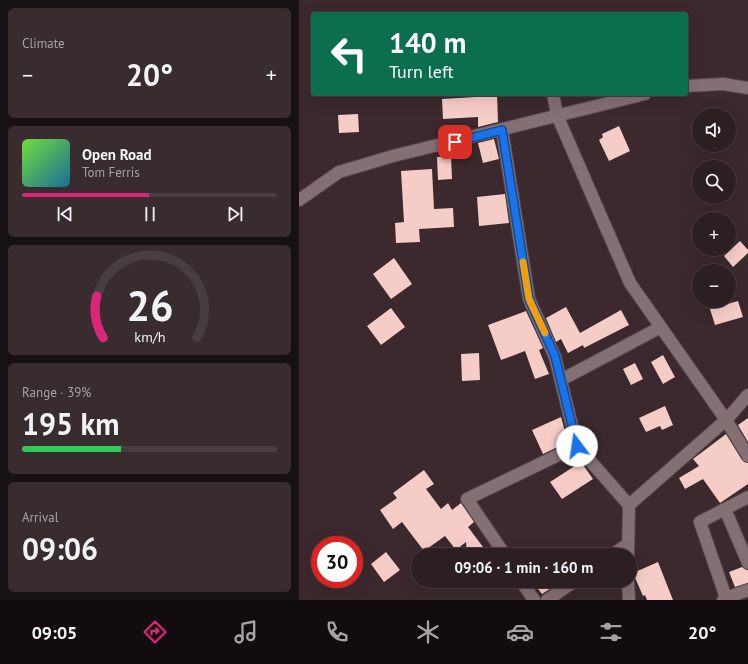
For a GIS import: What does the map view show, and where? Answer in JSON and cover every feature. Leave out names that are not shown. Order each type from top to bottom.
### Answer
[{"type":"street","points":[[688,86],[723,84],[748,88]]},
{"type":"street","points":[[553,96],[557,115],[630,282],[726,420],[747,453]]},
{"type":"street","points":[[299,200],[339,172],[393,156],[637,96]]},
{"type":"street","points":[[502,130],[529,299],[555,356],[577,446],[629,505],[628,548]]},
{"type":"street","points":[[561,380],[661,327]]},
{"type":"street","points":[[629,505],[726,420],[748,395]]},
{"type":"street","points":[[500,548],[467,499],[577,446]]},
{"type":"street","points":[[748,497],[700,522],[724,599],[748,590]]},
{"type":"street","points":[[725,509],[748,563]]},
{"type":"street","points":[[526,588],[534,600]]},
{"type":"street","points":[[547,600],[565,588]]},
{"type":"street","points":[[628,588],[629,600]]},
{"type":"building","points":[[497,96],[498,122],[478,127],[478,117],[443,119],[442,99]]},
{"type":"building","points":[[358,114],[359,132],[339,133],[338,115]]},
{"type":"building","points":[[619,126],[630,151],[609,161],[599,140],[603,137],[602,134]]},
{"type":"building","points":[[494,139],[499,159],[483,163],[478,143]]},
{"type":"building","points":[[451,156],[452,179],[438,180],[437,157]]},
{"type":"building","points":[[432,169],[434,209],[453,208],[454,227],[419,229],[420,242],[396,243],[395,223],[404,222],[401,171]]},
{"type":"building","points":[[505,194],[509,223],[479,226],[477,197]]},
{"type":"building","points":[[740,241],[748,250],[748,253],[736,264],[731,264],[724,256],[736,256],[736,245]]},
{"type":"building","points":[[394,258],[412,284],[391,299],[373,274]]},
{"type":"building","points":[[738,301],[743,317],[715,325],[710,309],[736,308],[736,302]]},
{"type":"building","points":[[566,307],[580,333],[621,310],[629,325],[584,348],[583,345],[568,353],[561,339],[556,342],[546,318]]},
{"type":"building","points":[[391,308],[405,327],[381,345],[367,326]]},
{"type":"building","points":[[526,311],[543,348],[539,350],[549,374],[535,379],[525,351],[501,360],[488,325]]},
{"type":"building","points":[[479,353],[480,380],[462,381],[461,354]]},
{"type":"building","points":[[663,355],[675,377],[663,384],[651,362]]},
{"type":"building","points":[[635,363],[643,379],[631,385],[623,369]]},
{"type":"building","points":[[665,406],[673,425],[662,430],[660,426],[646,432],[639,418]]},
{"type":"building","points":[[561,417],[568,442],[543,454],[532,430]]},
{"type":"building","points":[[748,418],[748,442],[738,425]]},
{"type":"building","points":[[726,434],[742,460],[748,463],[748,484],[720,503],[703,479],[685,489],[679,478],[699,466],[693,459]]},
{"type":"building","points":[[581,462],[593,479],[562,499],[550,482]]},
{"type":"building","points":[[424,470],[434,484],[426,489],[441,509],[448,503],[452,510],[461,503],[474,522],[468,527],[484,548],[466,548],[466,542],[458,548],[454,548],[445,536],[428,548],[422,548],[402,522],[393,529],[380,510],[397,498],[393,493]]},
{"type":"building","points":[[386,552],[400,570],[384,582],[371,564]]},
{"type":"building","points":[[658,562],[673,600],[647,600],[645,595],[643,596],[637,582],[637,571]]},
{"type":"building","points":[[742,567],[748,570],[748,583],[735,587],[729,572]]},
{"type":"building","points":[[537,588],[551,588],[542,594]]},
{"type":"slow traffic","points":[[523,262],[529,299],[545,333]]},
{"type":"route","points":[[455,142],[502,130],[529,299],[555,356],[577,446]]}]
